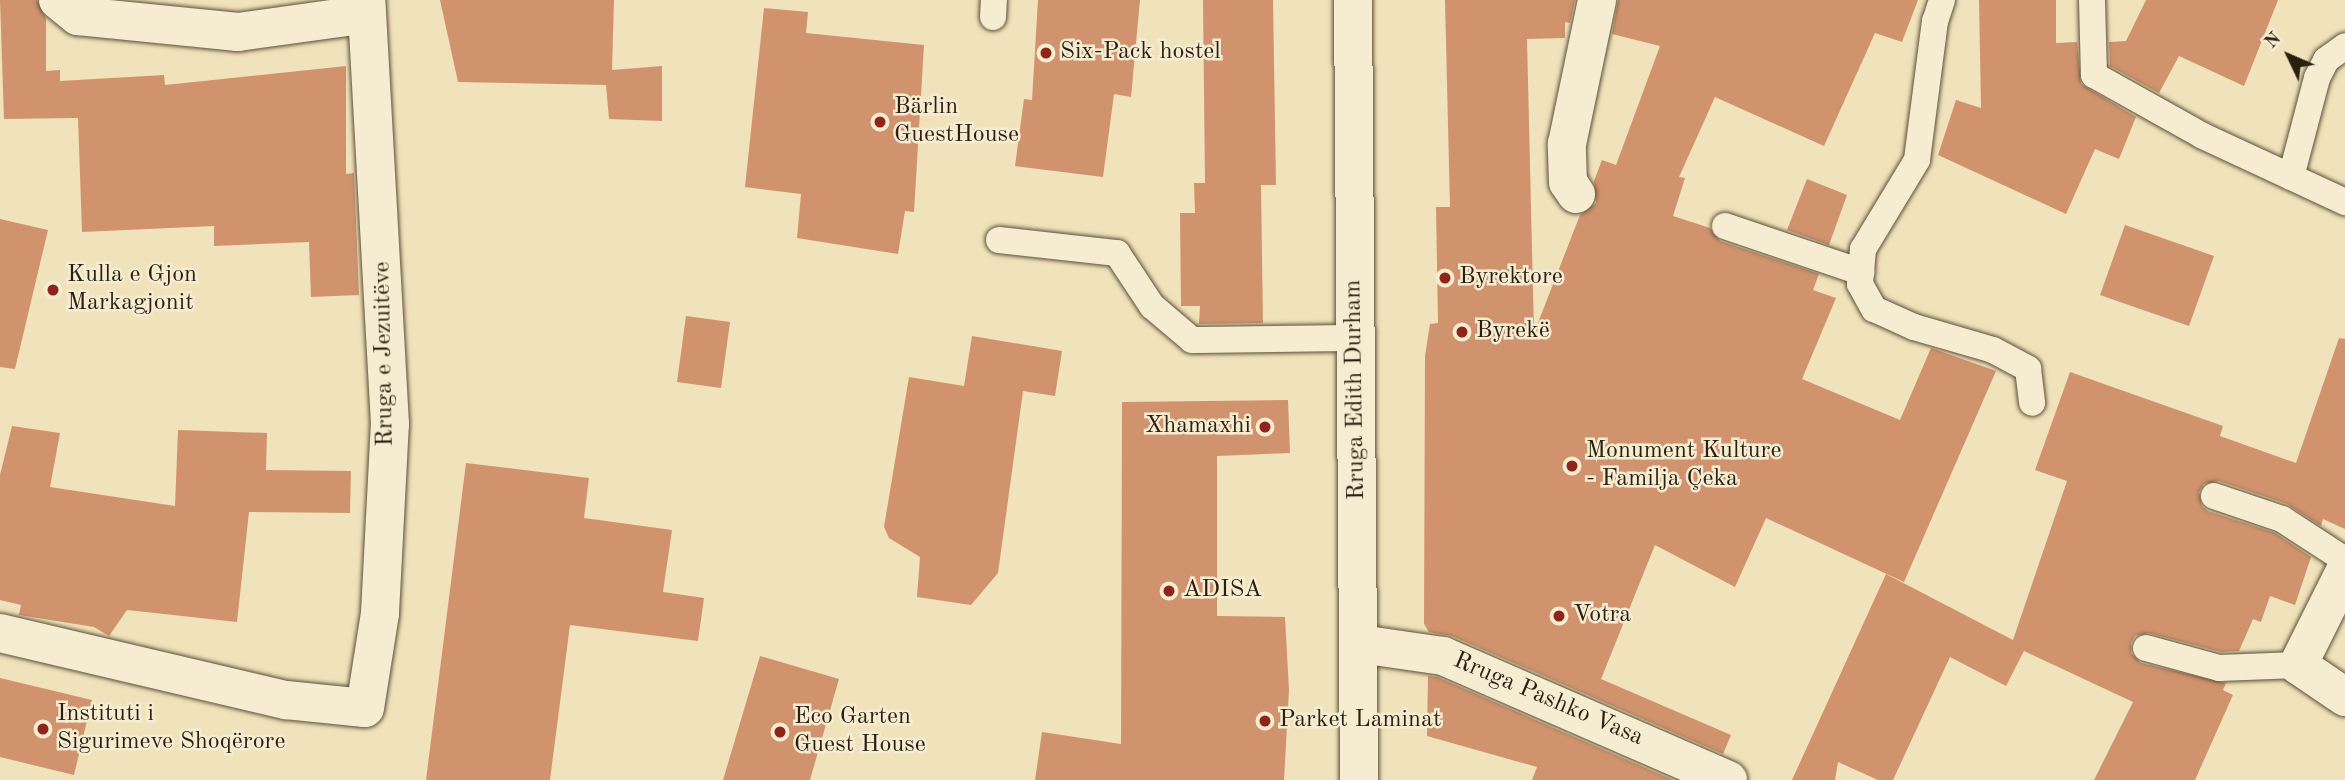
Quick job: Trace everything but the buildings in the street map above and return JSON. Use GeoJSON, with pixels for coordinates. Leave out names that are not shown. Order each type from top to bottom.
{"type":"FeatureCollection","features":[{"type":"Feature","properties":{"kind":"street"},"geometry":{"type":"LineString","coordinates":[[58,0],[78,16],[238,32],[366,7]]}},
{"type":"Feature","properties":{"kind":"street","name":"Rruga Edith Durham"},"geometry":{"type":"LineString","coordinates":[[1353,0],[1359,780]]}},
{"type":"Feature","properties":{"kind":"street"},"geometry":{"type":"LineString","coordinates":[[1576,194],[1568,182],[1567,144],[1597,0]]}},
{"type":"Feature","properties":{"kind":"street","name":"Rruga e Jezuitëve"},"geometry":{"type":"LineString","coordinates":[[0,633],[286,700],[365,708],[380,613],[390,424],[366,7]]}},
{"type":"Feature","properties":{"kind":"street"},"geometry":{"type":"LineString","coordinates":[[2345,571],[2298,665],[2345,697]]}},
{"type":"Feature","properties":{"kind":"street","name":"Rruga Pashko Vasa"},"geometry":{"type":"LineString","coordinates":[[1360,644],[1443,656],[1625,731],[1728,780]]}},
{"type":"Feature","properties":{"kind":"lane"},"geometry":{"type":"LineString","coordinates":[[2092,0],[2094,75],[2117,91],[2345,202]]}},
{"type":"Feature","properties":{"kind":"lane"},"geometry":{"type":"LineString","coordinates":[[1938,11],[1917,160],[1863,250],[1860,284],[1874,309],[1914,327],[1993,350],[2028,369],[2032,404]]}},
{"type":"Feature","properties":{"kind":"lane"},"geometry":{"type":"LineString","coordinates":[[2291,177],[2317,78],[2326,60],[2345,46]]}},
{"type":"Feature","properties":{"kind":"lane"},"geometry":{"type":"LineString","coordinates":[[1725,226],[1861,272]]}},
{"type":"Feature","properties":{"kind":"lane"},"geometry":{"type":"LineString","coordinates":[[999,240],[1117,253],[1152,306],[1192,340],[1355,338]]}},
{"type":"Feature","properties":{"kind":"lane"},"geometry":{"type":"LineString","coordinates":[[2214,496],[2282,519],[2345,560]]}},
{"type":"Feature","properties":{"kind":"lane"},"geometry":{"type":"LineString","coordinates":[[2146,648],[2219,668],[2298,665]]}},
{"type":"Feature","properties":{"kind":"place","name":"Six-Pack hostel"},"geometry":{"type":"Point","coordinates":[1046,53]}},
{"type":"Feature","properties":{"kind":"place","name":"Bärlin GuestHouse"},"geometry":{"type":"Point","coordinates":[880,122]}},
{"type":"Feature","properties":{"kind":"place","name":"Byrektore"},"geometry":{"type":"Point","coordinates":[1445,278]}},
{"type":"Feature","properties":{"kind":"place","name":"Kulla e Gjon Markagjonit"},"geometry":{"type":"Point","coordinates":[53,290]}},
{"type":"Feature","properties":{"kind":"place","name":"Byrekë"},"geometry":{"type":"Point","coordinates":[1462,332]}},
{"type":"Feature","properties":{"kind":"place","name":"Xhamaxhi"},"geometry":{"type":"Point","coordinates":[1265,427]}},
{"type":"Feature","properties":{"kind":"place","name":"Monument Kulture - Familja Çeka"},"geometry":{"type":"Point","coordinates":[1572,466]}},
{"type":"Feature","properties":{"kind":"place","name":"ADISA"},"geometry":{"type":"Point","coordinates":[1169,591]}},
{"type":"Feature","properties":{"kind":"place","name":"Votra"},"geometry":{"type":"Point","coordinates":[1559,616]}},
{"type":"Feature","properties":{"kind":"place","name":"Parket Laminat"},"geometry":{"type":"Point","coordinates":[1265,721]}},
{"type":"Feature","properties":{"kind":"place","name":"Instituti i Sigurimeve Shoqërore"},"geometry":{"type":"Point","coordinates":[43,729]}},
{"type":"Feature","properties":{"kind":"place","name":"Eco Garten Guest House"},"geometry":{"type":"Point","coordinates":[780,732]}}]}
